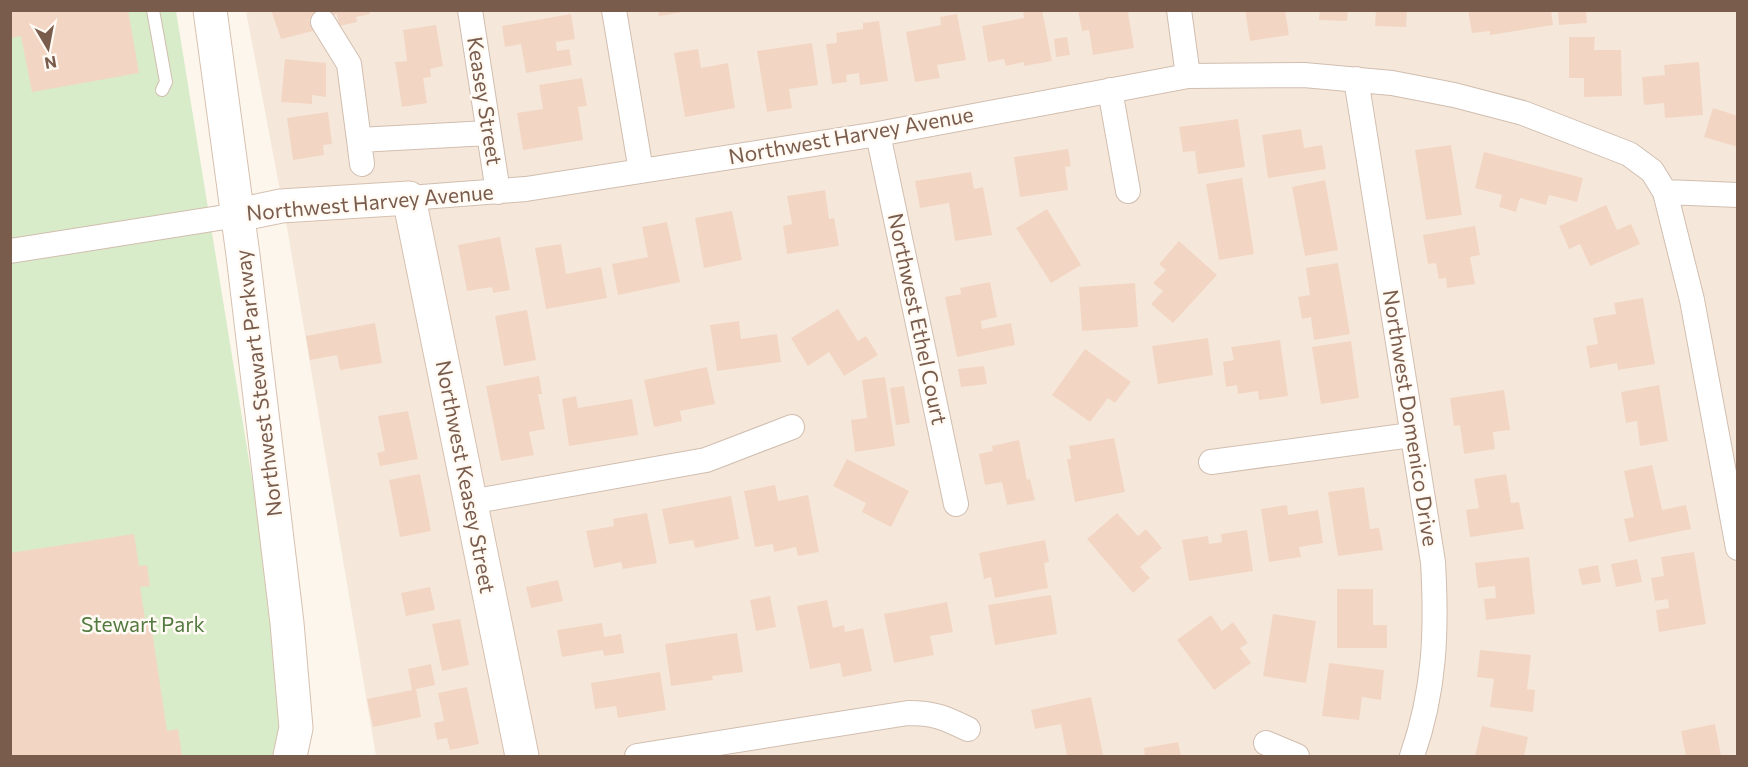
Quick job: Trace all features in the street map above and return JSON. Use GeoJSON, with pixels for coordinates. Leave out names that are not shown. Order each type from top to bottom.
{"type":"FeatureCollection","features":[{"type":"Feature","properties":{"kind":"main road","name":"Northwest Stewart Parkway"},"geometry":{"type":"LineString","coordinates":[[210,10],[238,214],[282,573],[296,728],[290,756]]}},
{"type":"Feature","properties":{"kind":"main road","name":"Northwest Harvey Avenue"},"geometry":{"type":"LineString","coordinates":[[238,214],[281,206],[410,198]]}},
{"type":"Feature","properties":{"kind":"main road","name":"Northwest Keasey Street"},"geometry":{"type":"LineString","coordinates":[[410,198],[522,756]]}},
{"type":"Feature","properties":{"kind":"street","name":"Keasey Street"},"geometry":{"type":"LineString","coordinates":[[470,10],[498,192]]}},
{"type":"Feature","properties":{"kind":"street"},"geometry":{"type":"LineString","coordinates":[[614,10],[641,171]]}},
{"type":"Feature","properties":{"kind":"street"},"geometry":{"type":"LineString","coordinates":[[1179,10],[1188,76]]}},
{"type":"Feature","properties":{"kind":"street"},"geometry":{"type":"LineString","coordinates":[[323,22],[350,64],[361,152],[488,133]]}},
{"type":"Feature","properties":{"kind":"street","name":"Northwest Harvey Avenue"},"geometry":{"type":"LineString","coordinates":[[410,198],[498,192],[878,134],[1188,76],[1305,75],[1392,83],[1454,95],[1540,119],[1629,154],[1652,171],[1665,192]]}},
{"type":"Feature","properties":{"kind":"street","name":"Northwest Domenico Drive"},"geometry":{"type":"LineString","coordinates":[[1356,79],[1433,562],[1436,616],[1434,656],[1426,711],[1412,756]]}},
{"type":"Feature","properties":{"kind":"street"},"geometry":{"type":"LineString","coordinates":[[1110,90],[1128,191]]}},
{"type":"Feature","properties":{"kind":"street","name":"Northwest Ethel Court"},"geometry":{"type":"LineString","coordinates":[[878,134],[956,504]]}},
{"type":"Feature","properties":{"kind":"street"},"geometry":{"type":"LineString","coordinates":[[1737,195],[1665,192],[1692,300],[1737,548]]}},
{"type":"Feature","properties":{"kind":"street","name":"Northwest Harvey Avenue"},"geometry":{"type":"LineString","coordinates":[[10,250],[238,214]]}},
{"type":"Feature","properties":{"kind":"street"},"geometry":{"type":"LineString","coordinates":[[470,502],[706,460],[792,427]]}},
{"type":"Feature","properties":{"kind":"street"},"geometry":{"type":"LineString","coordinates":[[1211,462],[1411,435]]}},
{"type":"Feature","properties":{"kind":"street"},"geometry":{"type":"LineString","coordinates":[[637,756],[908,713],[928,713],[968,729]]}},
{"type":"Feature","properties":{"kind":"street"},"geometry":{"type":"LineString","coordinates":[[1266,743],[1297,756]]}},
{"type":"Feature","properties":{"kind":"lane"},"geometry":{"type":"LineString","coordinates":[[153,10],[166,82],[162,90]]}},
{"type":"Feature","properties":{"kind":"shaded area"},"geometry":{"type":"Polygon","coordinates":[[[246,11],[1737,11],[1737,756],[376,756],[288,233],[246,11]]]}},
{"type":"Feature","properties":{"kind":"green space","name":"Stewart Park"},"geometry":{"type":"Polygon","coordinates":[[[11,11],[176,11],[297,756],[11,756],[11,11]]]}},
{"type":"Feature","properties":{"kind":"building"},"geometry":{"type":"Polygon","coordinates":[[[10,10],[128,10],[139,73],[32,92],[21,36],[10,38],[10,10]]]}},
{"type":"Feature","properties":{"kind":"building"},"geometry":{"type":"Polygon","coordinates":[[[271,10],[316,10],[318,16],[309,19],[313,31],[281,39],[271,10]]]}},
{"type":"Feature","properties":{"kind":"building"},"geometry":{"type":"Polygon","coordinates":[[[324,10],[369,10],[370,14],[356,17],[357,22],[339,26],[337,14],[325,16],[324,10]]]}},
{"type":"Feature","properties":{"kind":"building"},"geometry":{"type":"Polygon","coordinates":[[[658,10],[683,10],[683,12],[659,16],[658,10]]]}},
{"type":"Feature","properties":{"kind":"building"},"geometry":{"type":"Polygon","coordinates":[[[1042,10],[1052,61],[1024,66],[1024,62],[1006,66],[1004,59],[988,62],[982,26],[1024,18],[1023,11],[1042,10]]]}},
{"type":"Feature","properties":{"kind":"building"},"geometry":{"type":"Polygon","coordinates":[[[1078,10],[1133,10],[1128,13],[1134,48],[1093,55],[1089,30],[1082,31],[1078,10]]]}},
{"type":"Feature","properties":{"kind":"building"},"geometry":{"type":"Polygon","coordinates":[[[1245,10],[1285,10],[1289,35],[1250,41],[1245,10]]]}},
{"type":"Feature","properties":{"kind":"building"},"geometry":{"type":"Polygon","coordinates":[[[1320,10],[1348,10],[1347,21],[1319,20],[1320,10]]]}},
{"type":"Feature","properties":{"kind":"building"},"geometry":{"type":"Polygon","coordinates":[[[1376,10],[1407,10],[1406,27],[1375,26],[1376,10]]]}},
{"type":"Feature","properties":{"kind":"building"},"geometry":{"type":"Polygon","coordinates":[[[1468,10],[1551,10],[1553,25],[1490,35],[1490,31],[1472,33],[1468,10]]]}},
{"type":"Feature","properties":{"kind":"building"},"geometry":{"type":"Polygon","coordinates":[[[1558,10],[1586,10],[1587,23],[1559,25],[1558,10]]]}},
{"type":"Feature","properties":{"kind":"building"},"geometry":{"type":"Polygon","coordinates":[[[571,14],[575,39],[556,42],[557,51],[569,49],[572,65],[526,73],[521,44],[505,47],[502,26],[571,14]]]}},
{"type":"Feature","properties":{"kind":"building"},"geometry":{"type":"Polygon","coordinates":[[[957,14],[966,60],[937,65],[940,78],[915,82],[906,32],[941,25],[940,17],[957,14]]]}},
{"type":"Feature","properties":{"kind":"building"},"geometry":{"type":"Polygon","coordinates":[[[879,21],[888,81],[860,85],[859,73],[846,75],[847,82],[832,84],[826,44],[837,43],[836,33],[863,29],[863,23],[879,21]]]}},
{"type":"Feature","properties":{"kind":"building"},"geometry":{"type":"Polygon","coordinates":[[[436,25],[443,66],[430,69],[431,77],[423,78],[427,103],[402,107],[395,62],[407,61],[403,30],[436,25]]]}},
{"type":"Feature","properties":{"kind":"building"},"geometry":{"type":"Polygon","coordinates":[[[1067,37],[1070,55],[1056,57],[1054,39],[1067,37]]]}},
{"type":"Feature","properties":{"kind":"building"},"geometry":{"type":"Polygon","coordinates":[[[1569,37],[1595,37],[1594,50],[1621,50],[1622,96],[1584,97],[1584,78],[1569,78],[1569,37]]]}},
{"type":"Feature","properties":{"kind":"building"},"geometry":{"type":"Polygon","coordinates":[[[812,43],[818,85],[789,89],[792,108],[767,112],[757,51],[812,43]]]}},
{"type":"Feature","properties":{"kind":"building"},"geometry":{"type":"Polygon","coordinates":[[[698,49],[701,68],[728,63],[735,108],[685,117],[674,53],[698,49]]]}},
{"type":"Feature","properties":{"kind":"building"},"geometry":{"type":"Polygon","coordinates":[[[285,59],[326,63],[326,97],[312,95],[312,104],[281,102],[285,59]]]}},
{"type":"Feature","properties":{"kind":"building"},"geometry":{"type":"Polygon","coordinates":[[[1699,62],[1703,115],[1665,118],[1664,103],[1644,105],[1642,77],[1665,75],[1664,65],[1699,62]]]}},
{"type":"Feature","properties":{"kind":"building"},"geometry":{"type":"Polygon","coordinates":[[[582,78],[587,106],[578,107],[583,140],[523,150],[517,113],[543,109],[539,85],[582,78]]]}},
{"type":"Feature","properties":{"kind":"building"},"geometry":{"type":"Polygon","coordinates":[[[1713,108],[1738,116],[1738,147],[1704,137],[1713,108]]]}},
{"type":"Feature","properties":{"kind":"building"},"geometry":{"type":"Polygon","coordinates":[[[328,112],[332,144],[323,145],[324,155],[293,160],[287,118],[328,112]]]}},
{"type":"Feature","properties":{"kind":"building"},"geometry":{"type":"Polygon","coordinates":[[[1238,119],[1245,167],[1198,174],[1195,151],[1183,152],[1179,127],[1238,119]]]}},
{"type":"Feature","properties":{"kind":"building"},"geometry":{"type":"Polygon","coordinates":[[[1301,129],[1304,148],[1322,145],[1326,169],[1268,178],[1262,135],[1301,129]]]}},
{"type":"Feature","properties":{"kind":"building"},"geometry":{"type":"Polygon","coordinates":[[[1451,145],[1462,215],[1426,220],[1415,150],[1451,145]]]}},
{"type":"Feature","properties":{"kind":"building"},"geometry":{"type":"Polygon","coordinates":[[[1068,149],[1071,166],[1065,167],[1068,190],[1020,197],[1014,157],[1068,149]]]}},
{"type":"Feature","properties":{"kind":"building"},"geometry":{"type":"Polygon","coordinates":[[[1484,152],[1583,178],[1577,202],[1549,195],[1546,205],[1520,198],[1516,212],[1499,207],[1502,195],[1475,188],[1484,152]]]}},
{"type":"Feature","properties":{"kind":"building"},"geometry":{"type":"Polygon","coordinates":[[[971,172],[974,189],[983,187],[992,235],[955,241],[949,203],[920,208],[915,181],[971,172]]]}},
{"type":"Feature","properties":{"kind":"building"},"geometry":{"type":"Polygon","coordinates":[[[1242,178],[1254,254],[1219,260],[1206,184],[1242,178]]]}},
{"type":"Feature","properties":{"kind":"building"},"geometry":{"type":"Polygon","coordinates":[[[1325,180],[1338,250],[1305,256],[1292,187],[1325,180]]]}},
{"type":"Feature","properties":{"kind":"building"},"geometry":{"type":"Polygon","coordinates":[[[825,190],[829,219],[834,218],[839,246],[787,254],[783,226],[792,224],[787,196],[825,190]]]}},
{"type":"Feature","properties":{"kind":"building"},"geometry":{"type":"Polygon","coordinates":[[[1606,205],[1617,230],[1631,224],[1640,244],[1590,266],[1580,244],[1569,249],[1559,226],[1606,205]]]}},
{"type":"Feature","properties":{"kind":"building"},"geometry":{"type":"Polygon","coordinates":[[[1047,209],[1081,265],[1051,283],[1016,228],[1047,209]]]}},
{"type":"Feature","properties":{"kind":"building"},"geometry":{"type":"Polygon","coordinates":[[[732,211],[742,260],[704,268],[695,218],[732,211]]]}},
{"type":"Feature","properties":{"kind":"building"},"geometry":{"type":"Polygon","coordinates":[[[667,222],[680,282],[618,295],[612,264],[648,257],[642,227],[667,222]]]}},
{"type":"Feature","properties":{"kind":"building"},"geometry":{"type":"Polygon","coordinates":[[[1475,226],[1480,255],[1470,257],[1475,284],[1447,288],[1446,278],[1439,279],[1436,263],[1428,264],[1423,235],[1475,226]]]}},
{"type":"Feature","properties":{"kind":"building"},"geometry":{"type":"Polygon","coordinates":[[[500,237],[510,290],[493,293],[492,287],[467,291],[458,245],[500,237]]]}},
{"type":"Feature","properties":{"kind":"building"},"geometry":{"type":"Polygon","coordinates":[[[1179,241],[1217,275],[1173,323],[1151,304],[1163,291],[1153,283],[1166,270],[1159,264],[1179,241]]]}},
{"type":"Feature","properties":{"kind":"building"},"geometry":{"type":"Polygon","coordinates":[[[561,244],[566,274],[601,267],[607,298],[546,309],[535,248],[561,244]]]}},
{"type":"Feature","properties":{"kind":"building"},"geometry":{"type":"Polygon","coordinates":[[[1338,263],[1350,334],[1314,340],[1311,317],[1302,319],[1298,297],[1310,295],[1306,268],[1338,263]]]}},
{"type":"Feature","properties":{"kind":"building"},"geometry":{"type":"Polygon","coordinates":[[[990,282],[997,317],[981,321],[982,329],[1011,323],[1015,345],[957,357],[945,297],[961,294],[960,288],[990,282]]]}},
{"type":"Feature","properties":{"kind":"building"},"geometry":{"type":"Polygon","coordinates":[[[1135,283],[1138,327],[1082,331],[1079,287],[1135,283]]]}},
{"type":"Feature","properties":{"kind":"building"},"geometry":{"type":"Polygon","coordinates":[[[1643,298],[1655,364],[1618,370],[1617,363],[1590,368],[1586,346],[1598,344],[1593,318],[1616,314],[1614,303],[1643,298]]]}},
{"type":"Feature","properties":{"kind":"building"},"geometry":{"type":"Polygon","coordinates":[[[838,309],[858,341],[866,336],[878,355],[844,376],[829,352],[808,366],[791,338],[838,309]]]}},
{"type":"Feature","properties":{"kind":"building"},"geometry":{"type":"Polygon","coordinates":[[[527,310],[536,360],[504,366],[495,316],[527,310]]]}},
{"type":"Feature","properties":{"kind":"building"},"geometry":{"type":"Polygon","coordinates":[[[739,321],[741,339],[777,334],[781,362],[717,371],[710,325],[739,321]]]}},
{"type":"Feature","properties":{"kind":"building"},"geometry":{"type":"Polygon","coordinates":[[[375,323],[382,363],[340,370],[337,355],[310,360],[306,336],[375,323]]]}},
{"type":"Feature","properties":{"kind":"building"},"geometry":{"type":"Polygon","coordinates":[[[1208,338],[1213,375],[1158,384],[1152,346],[1208,338]]]}},
{"type":"Feature","properties":{"kind":"building"},"geometry":{"type":"Polygon","coordinates":[[[1280,340],[1288,396],[1259,400],[1258,391],[1238,394],[1237,385],[1226,387],[1223,362],[1234,360],[1231,347],[1280,340]]]}},
{"type":"Feature","properties":{"kind":"building"},"geometry":{"type":"Polygon","coordinates":[[[1351,341],[1359,398],[1321,404],[1312,347],[1351,341]]]}},
{"type":"Feature","properties":{"kind":"building"},"geometry":{"type":"Polygon","coordinates":[[[1085,349],[1131,382],[1115,403],[1108,398],[1090,422],[1052,395],[1085,349]]]}},
{"type":"Feature","properties":{"kind":"building"},"geometry":{"type":"Polygon","coordinates":[[[984,366],[987,384],[961,387],[958,369],[984,366]]]}},
{"type":"Feature","properties":{"kind":"building"},"geometry":{"type":"Polygon","coordinates":[[[707,367],[715,404],[680,411],[682,421],[654,427],[644,380],[707,367]]]}},
{"type":"Feature","properties":{"kind":"building"},"geometry":{"type":"Polygon","coordinates":[[[539,376],[542,394],[538,394],[545,429],[529,432],[534,455],[501,461],[486,386],[539,376]]]}},
{"type":"Feature","properties":{"kind":"building"},"geometry":{"type":"Polygon","coordinates":[[[885,377],[895,446],[855,452],[851,420],[867,418],[862,380],[885,377]]]}},
{"type":"Feature","properties":{"kind":"building"},"geometry":{"type":"Polygon","coordinates":[[[1659,385],[1668,441],[1640,446],[1637,421],[1626,423],[1621,392],[1659,385]]]}},
{"type":"Feature","properties":{"kind":"building"},"geometry":{"type":"Polygon","coordinates":[[[904,386],[910,423],[896,425],[890,388],[904,386]]]}},
{"type":"Feature","properties":{"kind":"building"},"geometry":{"type":"Polygon","coordinates":[[[1504,390],[1510,430],[1493,432],[1495,449],[1464,454],[1460,425],[1454,426],[1450,398],[1504,390]]]}},
{"type":"Feature","properties":{"kind":"building"},"geometry":{"type":"Polygon","coordinates":[[[576,396],[578,408],[632,399],[638,435],[569,446],[562,399],[576,396]]]}},
{"type":"Feature","properties":{"kind":"building"},"geometry":{"type":"Polygon","coordinates":[[[408,411],[418,459],[380,466],[377,453],[385,451],[378,416],[408,411]]]}},
{"type":"Feature","properties":{"kind":"building"},"geometry":{"type":"Polygon","coordinates":[[[1114,438],[1125,492],[1075,502],[1067,459],[1071,459],[1069,446],[1114,438]]]}},
{"type":"Feature","properties":{"kind":"building"},"geometry":{"type":"Polygon","coordinates":[[[1019,440],[1027,480],[1030,479],[1035,500],[1007,505],[1002,482],[985,485],[979,454],[993,451],[992,446],[1019,440]]]}},
{"type":"Feature","properties":{"kind":"building"},"geometry":{"type":"Polygon","coordinates":[[[847,459],[909,491],[891,527],[862,512],[866,503],[833,486],[847,459]]]}},
{"type":"Feature","properties":{"kind":"building"},"geometry":{"type":"Polygon","coordinates":[[[1652,465],[1662,510],[1686,505],[1691,529],[1629,542],[1624,519],[1634,517],[1624,471],[1652,465]]]}},
{"type":"Feature","properties":{"kind":"building"},"geometry":{"type":"Polygon","coordinates":[[[420,474],[431,531],[400,537],[389,480],[420,474]]]}},
{"type":"Feature","properties":{"kind":"building"},"geometry":{"type":"Polygon","coordinates":[[[1506,474],[1511,503],[1519,502],[1524,529],[1470,537],[1466,510],[1479,508],[1474,479],[1506,474]]]}},
{"type":"Feature","properties":{"kind":"building"},"geometry":{"type":"Polygon","coordinates":[[[775,485],[778,501],[808,495],[819,552],[798,556],[796,547],[774,552],[773,544],[755,547],[744,491],[775,485]]]}},
{"type":"Feature","properties":{"kind":"building"},"geometry":{"type":"Polygon","coordinates":[[[1364,487],[1370,529],[1379,528],[1383,550],[1338,556],[1328,492],[1364,487]]]}},
{"type":"Feature","properties":{"kind":"building"},"geometry":{"type":"Polygon","coordinates":[[[731,496],[739,539],[695,548],[693,540],[669,544],[662,509],[731,496]]]}},
{"type":"Feature","properties":{"kind":"building"},"geometry":{"type":"Polygon","coordinates":[[[1287,505],[1288,515],[1318,510],[1323,543],[1299,547],[1301,557],[1269,562],[1261,509],[1287,505]]]}},
{"type":"Feature","properties":{"kind":"building"},"geometry":{"type":"Polygon","coordinates":[[[647,513],[657,563],[623,569],[621,562],[594,568],[586,531],[614,526],[613,519],[647,513]]]}},
{"type":"Feature","properties":{"kind":"building"},"geometry":{"type":"Polygon","coordinates":[[[1117,513],[1138,536],[1146,529],[1162,548],[1140,567],[1150,578],[1133,593],[1087,539],[1117,513]]]}},
{"type":"Feature","properties":{"kind":"building"},"geometry":{"type":"Polygon","coordinates":[[[1247,530],[1253,571],[1189,581],[1182,540],[1208,536],[1209,544],[1222,542],[1221,534],[1247,530]]]}},
{"type":"Feature","properties":{"kind":"building"},"geometry":{"type":"Polygon","coordinates":[[[134,534],[139,566],[147,565],[150,586],[140,587],[146,625],[151,624],[167,731],[178,729],[182,756],[10,756],[10,553],[134,534]]]}},
{"type":"Feature","properties":{"kind":"building"},"geometry":{"type":"Polygon","coordinates":[[[1045,540],[1049,562],[1044,563],[1048,588],[995,598],[991,577],[984,579],[979,553],[1045,540]]]}},
{"type":"Feature","properties":{"kind":"building"},"geometry":{"type":"Polygon","coordinates":[[[1694,552],[1706,624],[1659,632],[1656,610],[1669,608],[1668,599],[1655,601],[1651,578],[1664,576],[1661,557],[1694,552]]]}},
{"type":"Feature","properties":{"kind":"building"},"geometry":{"type":"Polygon","coordinates":[[[1529,557],[1535,614],[1486,620],[1484,599],[1496,598],[1495,586],[1478,588],[1475,563],[1529,557]]]}},
{"type":"Feature","properties":{"kind":"building"},"geometry":{"type":"Polygon","coordinates":[[[1637,559],[1642,582],[1616,587],[1611,564],[1637,559]]]}},
{"type":"Feature","properties":{"kind":"building"},"geometry":{"type":"Polygon","coordinates":[[[1598,565],[1601,582],[1582,585],[1578,569],[1598,565]]]}},
{"type":"Feature","properties":{"kind":"building"},"geometry":{"type":"Polygon","coordinates":[[[558,580],[563,601],[531,608],[526,587],[558,580]]]}},
{"type":"Feature","properties":{"kind":"building"},"geometry":{"type":"Polygon","coordinates":[[[430,587],[435,610],[406,616],[401,593],[430,587]]]}},
{"type":"Feature","properties":{"kind":"building"},"geometry":{"type":"Polygon","coordinates":[[[1337,589],[1373,589],[1373,625],[1387,625],[1387,648],[1337,648],[1337,589]]]}},
{"type":"Feature","properties":{"kind":"building"},"geometry":{"type":"Polygon","coordinates":[[[1051,595],[1057,634],[995,645],[988,605],[1051,595]]]}},
{"type":"Feature","properties":{"kind":"building"},"geometry":{"type":"Polygon","coordinates":[[[770,596],[776,627],[756,631],[750,600],[770,596]]]}},
{"type":"Feature","properties":{"kind":"building"},"geometry":{"type":"Polygon","coordinates":[[[827,600],[833,628],[844,625],[845,632],[863,628],[872,671],[843,677],[840,663],[810,669],[797,606],[827,600]]]}},
{"type":"Feature","properties":{"kind":"building"},"geometry":{"type":"Polygon","coordinates":[[[947,602],[953,632],[930,636],[934,655],[894,663],[884,614],[947,602]]]}},
{"type":"Feature","properties":{"kind":"building"},"geometry":{"type":"Polygon","coordinates":[[[1273,614],[1316,621],[1306,683],[1263,676],[1273,614]]]}},
{"type":"Feature","properties":{"kind":"building"},"geometry":{"type":"Polygon","coordinates":[[[1211,615],[1222,631],[1233,622],[1248,643],[1240,648],[1251,663],[1214,690],[1177,640],[1211,615]]]}},
{"type":"Feature","properties":{"kind":"building"},"geometry":{"type":"Polygon","coordinates":[[[460,619],[469,665],[442,671],[432,624],[460,619]]]}},
{"type":"Feature","properties":{"kind":"building"},"geometry":{"type":"Polygon","coordinates":[[[602,623],[604,637],[621,634],[624,653],[604,656],[603,650],[562,657],[557,630],[602,623]]]}},
{"type":"Feature","properties":{"kind":"building"},"geometry":{"type":"Polygon","coordinates":[[[737,633],[743,672],[712,676],[713,680],[671,686],[665,644],[737,633]]]}},
{"type":"Feature","properties":{"kind":"building"},"geometry":{"type":"Polygon","coordinates":[[[1480,650],[1531,655],[1527,689],[1535,690],[1533,712],[1490,707],[1494,679],[1477,677],[1480,650]]]}},
{"type":"Feature","properties":{"kind":"building"},"geometry":{"type":"Polygon","coordinates":[[[1329,663],[1384,670],[1381,700],[1362,697],[1359,720],[1322,716],[1329,663]]]}},
{"type":"Feature","properties":{"kind":"building"},"geometry":{"type":"Polygon","coordinates":[[[431,664],[435,685],[416,689],[421,717],[373,727],[367,699],[412,690],[408,669],[431,664]]]}},
{"type":"Feature","properties":{"kind":"building"},"geometry":{"type":"Polygon","coordinates":[[[660,672],[666,710],[618,718],[616,706],[595,709],[591,683],[660,672]]]}},
{"type":"Feature","properties":{"kind":"building"},"geometry":{"type":"Polygon","coordinates":[[[467,687],[479,744],[450,750],[447,738],[437,740],[434,723],[444,721],[438,693],[467,687]]]}},
{"type":"Feature","properties":{"kind":"building"},"geometry":{"type":"Polygon","coordinates":[[[1091,697],[1103,755],[1067,756],[1061,724],[1035,729],[1031,710],[1091,697]]]}},
{"type":"Feature","properties":{"kind":"building"},"geometry":{"type":"Polygon","coordinates":[[[1715,724],[1721,756],[1686,756],[1681,731],[1715,724]]]}},
{"type":"Feature","properties":{"kind":"building"},"geometry":{"type":"Polygon","coordinates":[[[1482,726],[1528,737],[1524,756],[1475,756],[1482,726]]]}},
{"type":"Feature","properties":{"kind":"building"},"geometry":{"type":"Polygon","coordinates":[[[1178,742],[1181,756],[1145,756],[1144,748],[1178,742]]]}}]}
